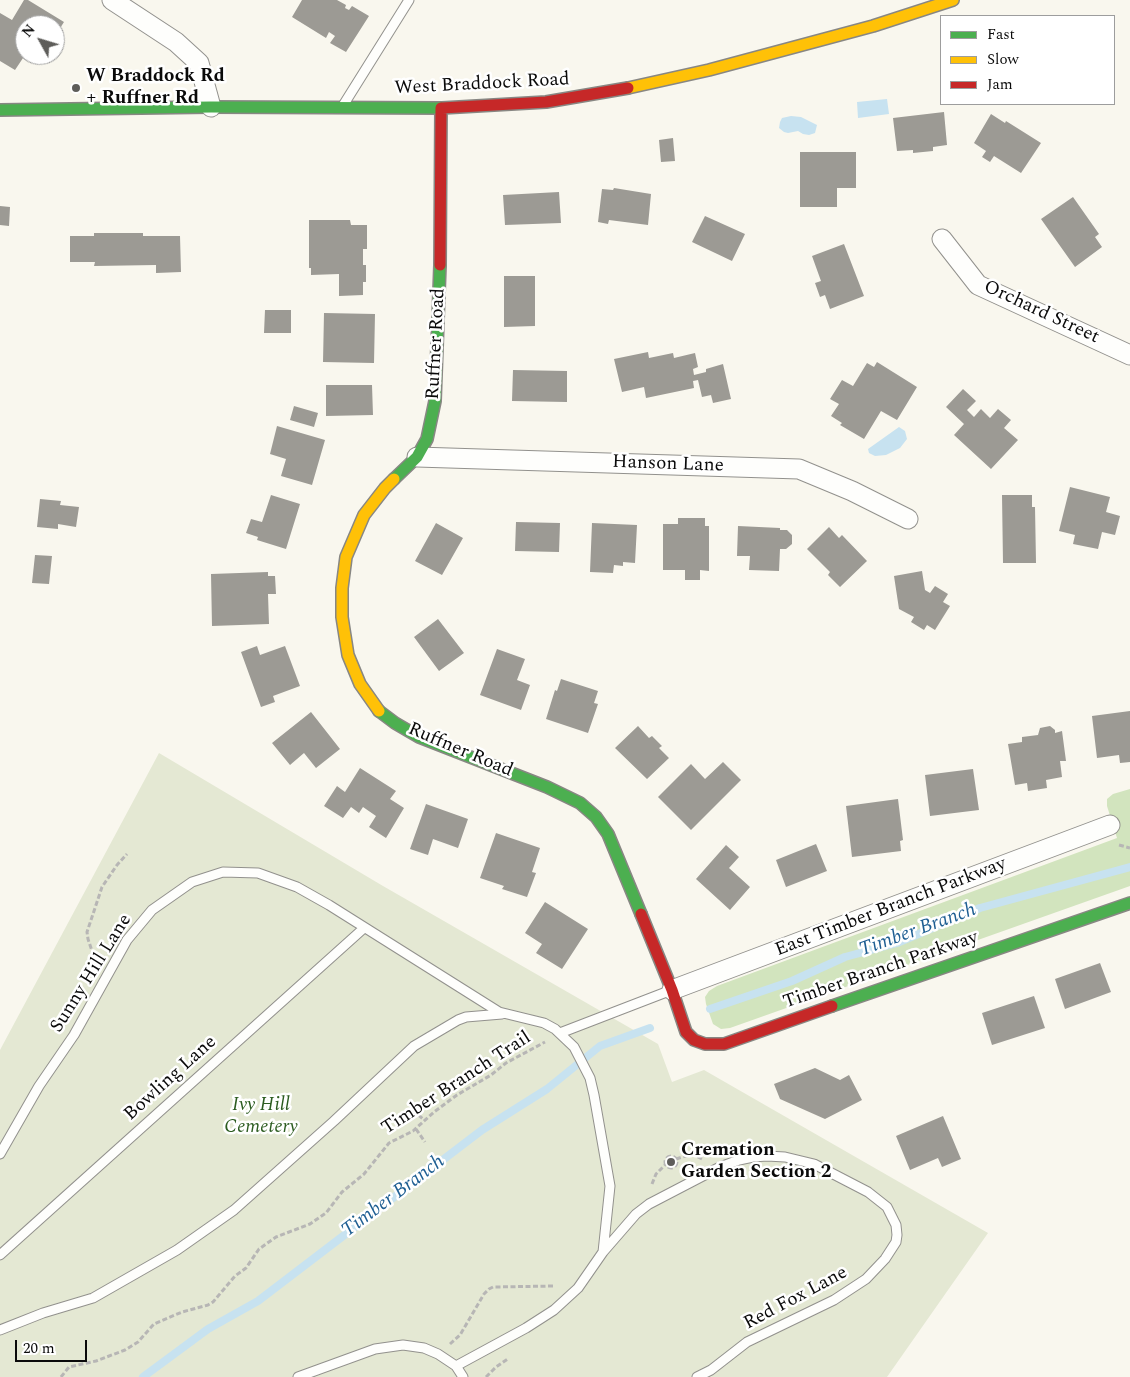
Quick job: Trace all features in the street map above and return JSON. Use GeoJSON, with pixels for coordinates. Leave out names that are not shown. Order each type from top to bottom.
{"type":"FeatureCollection","features":[{"type":"Feature","properties":{"kind":"street"},"geometry":{"type":"LineString","coordinates":[[112,0],[176,42],[199,63],[211,107]]}},
{"type":"Feature","properties":{"kind":"street","name":"West Braddock Road"},"geometry":{"type":"LineString","coordinates":[[0,110],[211,107],[441,108],[546,102],[608,93],[794,48],[873,26],[953,0]]}},
{"type":"Feature","properties":{"kind":"street","name":"Ruffner Road"},"geometry":{"type":"LineString","coordinates":[[441,108],[441,250],[436,401],[427,439],[418,458],[385,488],[364,515],[346,557],[342,588],[342,617],[348,655],[360,684],[377,710],[395,723],[419,737],[547,787],[580,803],[596,817],[608,834],[672,990]]}},
{"type":"Feature","properties":{"kind":"street","name":"Orchard Street"},"geometry":{"type":"LineString","coordinates":[[942,239],[978,285],[1130,355]]}},
{"type":"Feature","properties":{"kind":"street","name":"Hanson Lane"},"geometry":{"type":"LineString","coordinates":[[418,458],[799,469],[852,491],[908,519]]}},
{"type":"Feature","properties":{"kind":"street","name":"East Timber Branch Parkway"},"geometry":{"type":"LineString","coordinates":[[672,990],[1110,825]]}},
{"type":"Feature","properties":{"kind":"street","name":"Timber Branch Parkway"},"geometry":{"type":"LineString","coordinates":[[672,990],[689,1036],[705,1044],[724,1044],[1130,903]]}},
{"type":"Feature","properties":{"kind":"lane"},"geometry":{"type":"LineString","coordinates":[[342,108],[409,0]]}},
{"type":"Feature","properties":{"kind":"lane","name":"Sunny Hill Lane"},"geometry":{"type":"LineString","coordinates":[[0,1154],[39,1086],[74,1035],[127,940],[152,910],[192,882],[224,872],[258,873],[295,886],[329,905],[502,1014]]}},
{"type":"Feature","properties":{"kind":"lane","name":"Bowling Lane"},"geometry":{"type":"LineString","coordinates":[[0,1255],[364,928]]}},
{"type":"Feature","properties":{"kind":"lane"},"geometry":{"type":"LineString","coordinates":[[560,1033],[672,990]]}},
{"type":"Feature","properties":{"kind":"lane"},"geometry":{"type":"LineString","coordinates":[[0,1330],[43,1313],[93,1298],[177,1250],[234,1210],[334,1121],[414,1046],[466,1017],[502,1014],[544,1023],[560,1033],[578,1054],[586,1069],[594,1095],[609,1180],[610,1195],[603,1252]]}},
{"type":"Feature","properties":{"kind":"lane","name":"Red Fox Lane"},"geometry":{"type":"LineString","coordinates":[[456,1366],[540,1320],[560,1305],[578,1288],[603,1252],[636,1214],[648,1204],[720,1167],[739,1160],[767,1156],[814,1164],[868,1192],[881,1202],[890,1212],[896,1228],[896,1242],[885,1259],[866,1280],[834,1300],[748,1342],[711,1370],[697,1377]]}},
{"type":"Feature","properties":{"kind":"lane"},"geometry":{"type":"LineString","coordinates":[[298,1377],[380,1348],[411,1346],[424,1348],[438,1354],[456,1366],[463,1377]]}},
{"type":"Feature","properties":{"kind":"path"},"geometry":{"type":"LineString","coordinates":[[103,982],[87,932],[102,887],[127,854]]}},
{"type":"Feature","properties":{"kind":"path","name":"Timber Branch Trail"},"geometry":{"type":"LineString","coordinates":[[61,1377],[69,1367],[96,1361],[124,1350],[138,1342],[154,1324],[213,1302],[236,1276],[246,1268],[259,1249],[276,1237],[310,1224],[326,1213],[342,1192],[364,1174],[389,1143],[416,1129],[424,1120],[454,1097],[491,1075],[506,1063],[529,1052],[560,1033]]}},
{"type":"Feature","properties":{"kind":"path"},"geometry":{"type":"LineString","coordinates":[[413,1110],[424,1120]]}},
{"type":"Feature","properties":{"kind":"path"},"geometry":{"type":"LineString","coordinates":[[416,1129],[425,1142]]}},
{"type":"Feature","properties":{"kind":"path"},"geometry":{"type":"LineString","coordinates":[[438,1354],[460,1335],[489,1288],[547,1286],[578,1288]]}},
{"type":"Feature","properties":{"kind":"green space","name":"Ivy Hill Cemetery"},"geometry":{"type":"Polygon","coordinates":[[[159,753],[383,886],[658,1044],[672,1082],[704,1070],[988,1233],[887,1377],[0,1377],[0,1050],[159,753]]]}},
{"type":"Feature","properties":{"kind":"green space"},"geometry":{"type":"Polygon","coordinates":[[[1130,789],[1130,886],[730,1028],[721,1029],[713,1024],[705,997],[709,991],[717,986],[1117,838],[1107,806],[1107,799],[1113,794],[1130,789]]]}},
{"type":"Feature","properties":{"kind":"water"},"geometry":{"type":"Polygon","coordinates":[[[887,99],[889,114],[858,118],[857,102],[887,99]]]}},
{"type":"Feature","properties":{"kind":"water"},"geometry":{"type":"Polygon","coordinates":[[[791,116],[801,117],[817,125],[815,133],[809,135],[798,131],[784,132],[779,128],[780,122],[782,118],[791,116]]]}},
{"type":"Feature","properties":{"kind":"water"},"geometry":{"type":"Polygon","coordinates":[[[899,427],[905,431],[907,439],[900,448],[886,455],[875,456],[869,453],[868,449],[899,427]]]}},
{"type":"Feature","properties":{"kind":"building"},"geometry":{"type":"Polygon","coordinates":[[[24,0],[28,0],[53,15],[15,15],[24,0]]]}},
{"type":"Feature","properties":{"kind":"building"},"geometry":{"type":"Polygon","coordinates":[[[302,0],[337,0],[346,5],[345,8],[349,10],[352,6],[369,16],[346,52],[330,43],[335,36],[329,32],[326,38],[292,17],[302,0]]]}},
{"type":"Feature","properties":{"kind":"building"},"geometry":{"type":"Polygon","coordinates":[[[0,13],[12,20],[15,15],[15,65],[18,65],[15,70],[0,61],[0,13]]]}},
{"type":"Feature","properties":{"kind":"building"},"geometry":{"type":"Polygon","coordinates":[[[944,112],[947,145],[933,147],[933,151],[913,153],[913,150],[897,151],[893,118],[944,112]]]}},
{"type":"Feature","properties":{"kind":"building"},"geometry":{"type":"Polygon","coordinates":[[[991,114],[1041,143],[1021,173],[994,156],[990,162],[982,157],[986,151],[974,143],[991,114]]]}},
{"type":"Feature","properties":{"kind":"building"},"geometry":{"type":"Polygon","coordinates":[[[673,138],[675,161],[661,162],[659,140],[673,138]]]}},
{"type":"Feature","properties":{"kind":"building"},"geometry":{"type":"Polygon","coordinates":[[[800,152],[856,152],[856,188],[837,188],[837,207],[800,207],[800,152]]]}},
{"type":"Feature","properties":{"kind":"building"},"geometry":{"type":"Polygon","coordinates":[[[614,188],[651,194],[648,225],[609,220],[608,224],[598,222],[602,189],[613,190],[614,188]]]}},
{"type":"Feature","properties":{"kind":"building"},"geometry":{"type":"Polygon","coordinates":[[[559,192],[561,223],[505,225],[503,195],[559,192]]]}},
{"type":"Feature","properties":{"kind":"building"},"geometry":{"type":"Polygon","coordinates":[[[1073,197],[1099,234],[1095,237],[1102,247],[1075,267],[1041,219],[1073,197]]]}},
{"type":"Feature","properties":{"kind":"building"},"geometry":{"type":"Polygon","coordinates":[[[0,206],[10,207],[9,226],[0,225],[0,206]]]}},
{"type":"Feature","properties":{"kind":"building"},"geometry":{"type":"Polygon","coordinates":[[[705,216],[745,234],[732,261],[692,242],[705,216]]]}},
{"type":"Feature","properties":{"kind":"building"},"geometry":{"type":"Polygon","coordinates":[[[309,220],[350,220],[351,225],[367,225],[367,249],[363,249],[363,265],[366,265],[366,282],[363,282],[363,295],[339,296],[339,274],[311,275],[311,268],[309,268],[309,220]]]}},
{"type":"Feature","properties":{"kind":"building"},"geometry":{"type":"Polygon","coordinates":[[[94,233],[143,233],[143,236],[180,236],[181,272],[156,273],[156,265],[94,266],[95,262],[70,262],[70,236],[94,236],[94,233]]]}},
{"type":"Feature","properties":{"kind":"building"},"geometry":{"type":"Polygon","coordinates":[[[844,244],[864,296],[830,309],[825,295],[820,297],[815,283],[821,281],[812,256],[844,244]]]}},
{"type":"Feature","properties":{"kind":"building"},"geometry":{"type":"Polygon","coordinates":[[[504,276],[535,276],[535,326],[504,327],[504,276]]]}},
{"type":"Feature","properties":{"kind":"building"},"geometry":{"type":"Polygon","coordinates":[[[265,310],[291,310],[291,333],[264,333],[265,310]]]}},
{"type":"Feature","properties":{"kind":"building"},"geometry":{"type":"Polygon","coordinates":[[[324,313],[375,314],[374,363],[323,362],[324,313]]]}},
{"type":"Feature","properties":{"kind":"building"},"geometry":{"type":"Polygon","coordinates":[[[648,352],[649,358],[673,353],[674,358],[695,353],[698,367],[693,369],[694,375],[723,364],[731,399],[713,403],[711,395],[702,397],[698,380],[693,381],[694,388],[646,398],[644,387],[622,392],[614,359],[648,352]]]}},
{"type":"Feature","properties":{"kind":"building"},"geometry":{"type":"Polygon","coordinates":[[[877,362],[917,387],[897,420],[881,411],[864,439],[840,425],[842,423],[831,416],[839,404],[830,399],[842,380],[853,386],[867,363],[874,367],[877,362]]]}},
{"type":"Feature","properties":{"kind":"building"},"geometry":{"type":"Polygon","coordinates":[[[513,370],[567,371],[567,402],[512,401],[513,370]]]}},
{"type":"Feature","properties":{"kind":"building"},"geometry":{"type":"Polygon","coordinates":[[[326,385],[372,385],[373,415],[326,416],[326,385]]]}},
{"type":"Feature","properties":{"kind":"building"},"geometry":{"type":"Polygon","coordinates":[[[963,389],[976,401],[967,410],[974,417],[981,409],[990,418],[998,409],[1011,420],[1004,428],[1018,440],[991,469],[954,435],[964,424],[946,407],[963,389]]]}},
{"type":"Feature","properties":{"kind":"building"},"geometry":{"type":"Polygon","coordinates":[[[294,406],[318,413],[314,427],[290,420],[294,406]]]}},
{"type":"Feature","properties":{"kind":"building"},"geometry":{"type":"Polygon","coordinates":[[[277,426],[325,440],[312,485],[281,476],[286,459],[270,454],[277,426]]]}},
{"type":"Feature","properties":{"kind":"building"},"geometry":{"type":"Polygon","coordinates":[[[1070,487],[1110,497],[1106,512],[1120,516],[1115,535],[1102,532],[1098,549],[1073,544],[1075,535],[1059,531],[1070,487]]]}},
{"type":"Feature","properties":{"kind":"building"},"geometry":{"type":"Polygon","coordinates":[[[271,495],[300,504],[286,549],[257,540],[258,537],[246,533],[251,519],[262,522],[271,495]]]}},
{"type":"Feature","properties":{"kind":"building"},"geometry":{"type":"Polygon","coordinates":[[[1002,495],[1032,495],[1032,507],[1035,507],[1036,563],[1003,563],[1002,495]]]}},
{"type":"Feature","properties":{"kind":"building"},"geometry":{"type":"Polygon","coordinates":[[[40,499],[61,501],[60,505],[79,507],[76,527],[58,524],[58,529],[37,527],[40,499]]]}},
{"type":"Feature","properties":{"kind":"building"},"geometry":{"type":"Polygon","coordinates":[[[678,518],[705,518],[705,526],[709,526],[709,571],[700,570],[700,580],[685,580],[685,570],[663,570],[663,524],[678,524],[678,518]]]}},
{"type":"Feature","properties":{"kind":"building"},"geometry":{"type":"Polygon","coordinates":[[[516,522],[560,523],[559,552],[515,551],[516,522]]]}},
{"type":"Feature","properties":{"kind":"building"},"geometry":{"type":"Polygon","coordinates":[[[436,523],[463,538],[442,575],[415,561],[436,523]]]}},
{"type":"Feature","properties":{"kind":"building"},"geometry":{"type":"Polygon","coordinates":[[[592,523],[637,525],[635,563],[623,562],[623,566],[614,565],[613,573],[590,572],[592,523]]]}},
{"type":"Feature","properties":{"kind":"building"},"geometry":{"type":"Polygon","coordinates":[[[738,526],[780,528],[780,530],[787,530],[792,535],[792,544],[786,549],[780,549],[779,571],[749,570],[750,556],[737,556],[738,526]]]}},
{"type":"Feature","properties":{"kind":"building"},"geometry":{"type":"Polygon","coordinates":[[[829,527],[839,538],[842,535],[867,561],[840,587],[828,575],[830,572],[807,549],[829,527]]]}},
{"type":"Feature","properties":{"kind":"building"},"geometry":{"type":"Polygon","coordinates":[[[35,555],[52,556],[49,584],[32,583],[35,555]]]}},
{"type":"Feature","properties":{"kind":"building"},"geometry":{"type":"Polygon","coordinates":[[[922,571],[925,590],[930,593],[935,586],[948,594],[943,602],[950,606],[935,630],[927,625],[924,630],[911,622],[914,617],[899,609],[894,576],[922,571]]]}},
{"type":"Feature","properties":{"kind":"building"},"geometry":{"type":"Polygon","coordinates":[[[268,572],[268,576],[275,576],[276,594],[268,594],[269,624],[212,626],[211,574],[268,572]]]}},
{"type":"Feature","properties":{"kind":"building"},"geometry":{"type":"Polygon","coordinates":[[[438,619],[464,653],[439,671],[414,637],[438,619]]]}},
{"type":"Feature","properties":{"kind":"building"},"geometry":{"type":"Polygon","coordinates":[[[257,646],[260,655],[285,646],[300,686],[273,696],[275,702],[261,707],[241,652],[257,646]]]}},
{"type":"Feature","properties":{"kind":"building"},"geometry":{"type":"Polygon","coordinates":[[[497,649],[525,659],[517,680],[530,685],[521,710],[480,695],[497,649]]]}},
{"type":"Feature","properties":{"kind":"building"},"geometry":{"type":"Polygon","coordinates":[[[561,679],[598,691],[594,703],[598,704],[588,733],[546,719],[555,690],[557,691],[561,679]]]}},
{"type":"Feature","properties":{"kind":"building"},"geometry":{"type":"Polygon","coordinates":[[[1130,711],[1130,762],[1120,763],[1119,755],[1097,758],[1092,716],[1130,711]]]}},
{"type":"Feature","properties":{"kind":"building"},"geometry":{"type":"Polygon","coordinates":[[[311,712],[340,749],[316,768],[304,753],[290,765],[272,743],[311,712]]]}},
{"type":"Feature","properties":{"kind":"building"},"geometry":{"type":"Polygon","coordinates":[[[638,726],[649,738],[652,736],[662,746],[659,748],[669,758],[647,779],[615,748],[638,726]]]}},
{"type":"Feature","properties":{"kind":"building"},"geometry":{"type":"Polygon","coordinates":[[[1050,726],[1055,730],[1055,733],[1062,731],[1066,761],[1060,761],[1062,777],[1046,780],[1047,788],[1028,791],[1027,783],[1015,785],[1008,744],[1022,742],[1022,737],[1038,735],[1040,728],[1050,726]]]}},
{"type":"Feature","properties":{"kind":"building"},"geometry":{"type":"Polygon","coordinates":[[[723,762],[741,780],[691,830],[658,797],[691,764],[705,779],[723,762]]]}},
{"type":"Feature","properties":{"kind":"building"},"geometry":{"type":"Polygon","coordinates":[[[360,768],[396,791],[390,799],[404,808],[386,838],[369,827],[376,816],[363,807],[359,813],[351,807],[343,818],[324,806],[337,786],[345,792],[360,768]]]}},
{"type":"Feature","properties":{"kind":"building"},"geometry":{"type":"Polygon","coordinates":[[[973,769],[979,810],[930,816],[925,775],[973,769]]]}},
{"type":"Feature","properties":{"kind":"building"},"geometry":{"type":"Polygon","coordinates":[[[898,799],[903,840],[900,841],[901,851],[852,857],[846,806],[898,799]]]}},
{"type":"Feature","properties":{"kind":"building"},"geometry":{"type":"Polygon","coordinates":[[[426,804],[468,819],[458,848],[433,839],[428,855],[410,849],[426,804]]]}},
{"type":"Feature","properties":{"kind":"building"},"geometry":{"type":"Polygon","coordinates":[[[496,833],[540,848],[532,872],[536,873],[527,897],[502,889],[504,886],[480,878],[496,833]]]}},
{"type":"Feature","properties":{"kind":"building"},"geometry":{"type":"Polygon","coordinates":[[[816,844],[827,871],[786,887],[776,860],[816,844]]]}},
{"type":"Feature","properties":{"kind":"building"},"geometry":{"type":"Polygon","coordinates":[[[726,845],[739,857],[729,868],[750,887],[730,910],[696,879],[726,845]]]}},
{"type":"Feature","properties":{"kind":"building"},"geometry":{"type":"Polygon","coordinates":[[[545,902],[588,929],[562,969],[536,953],[542,944],[525,933],[545,902]]]}},
{"type":"Feature","properties":{"kind":"building"},"geometry":{"type":"Polygon","coordinates":[[[1100,963],[1111,992],[1065,1009],[1055,979],[1100,963]]]}},
{"type":"Feature","properties":{"kind":"building"},"geometry":{"type":"Polygon","coordinates":[[[1034,996],[1045,1028],[992,1045],[982,1013],[1034,996]]]}},
{"type":"Feature","properties":{"kind":"building"},"geometry":{"type":"Polygon","coordinates":[[[815,1068],[840,1080],[849,1075],[862,1100],[825,1119],[780,1099],[774,1084],[815,1068]]]}},
{"type":"Feature","properties":{"kind":"building"},"geometry":{"type":"Polygon","coordinates":[[[943,1116],[961,1159],[942,1167],[938,1158],[910,1170],[896,1136],[943,1116]]]}},
{"type":"Feature","properties":{"kind":"waterway","name":"Timber Branch"},"geometry":{"type":"LineString","coordinates":[[710,1009],[792,981],[845,957],[897,943],[980,908],[1130,867]]}},
{"type":"Feature","properties":{"kind":"waterway","name":"Timber Branch"},"geometry":{"type":"LineString","coordinates":[[143,1377],[208,1329],[258,1301],[482,1130],[547,1089],[600,1046],[650,1028]]}},
{"type":"Feature","properties":{"kind":"traffic: fast"},"geometry":{"type":"LineString","coordinates":[[0,110],[211,107],[442,108]]}},
{"type":"Feature","properties":{"kind":"traffic: fast"},"geometry":{"type":"LineString","coordinates":[[394,479],[417,457],[427,439],[435,401],[440,265]]}},
{"type":"Feature","properties":{"kind":"traffic: fast"},"geometry":{"type":"LineString","coordinates":[[379,711],[419,737],[547,787],[580,803],[596,817],[608,834],[641,914]]}},
{"type":"Feature","properties":{"kind":"traffic: fast"},"geometry":{"type":"LineString","coordinates":[[832,1006],[1130,903]]}},
{"type":"Feature","properties":{"kind":"traffic: slow"},"geometry":{"type":"LineString","coordinates":[[628,88],[709,70],[873,26],[953,0]]}},
{"type":"Feature","properties":{"kind":"traffic: slow"},"geometry":{"type":"LineString","coordinates":[[379,711],[360,684],[348,655],[342,617],[342,588],[346,557],[364,515],[394,479]]}},
{"type":"Feature","properties":{"kind":"traffic: jam"},"geometry":{"type":"LineString","coordinates":[[442,108],[546,102],[628,88]]}},
{"type":"Feature","properties":{"kind":"traffic: jam"},"geometry":{"type":"LineString","coordinates":[[440,265],[441,108]]}},
{"type":"Feature","properties":{"kind":"traffic: jam"},"geometry":{"type":"LineString","coordinates":[[641,914],[672,990],[686,1032],[694,1040],[705,1044],[724,1044],[832,1006]]}},
{"type":"Feature","properties":{"kind":"place","name":"W Braddock Rd + Ruffner Rd"},"geometry":{"type":"Point","coordinates":[76,88]}},
{"type":"Feature","properties":{"kind":"place","name":"Cremation Garden Section 2"},"geometry":{"type":"Point","coordinates":[671,1162]}}]}
